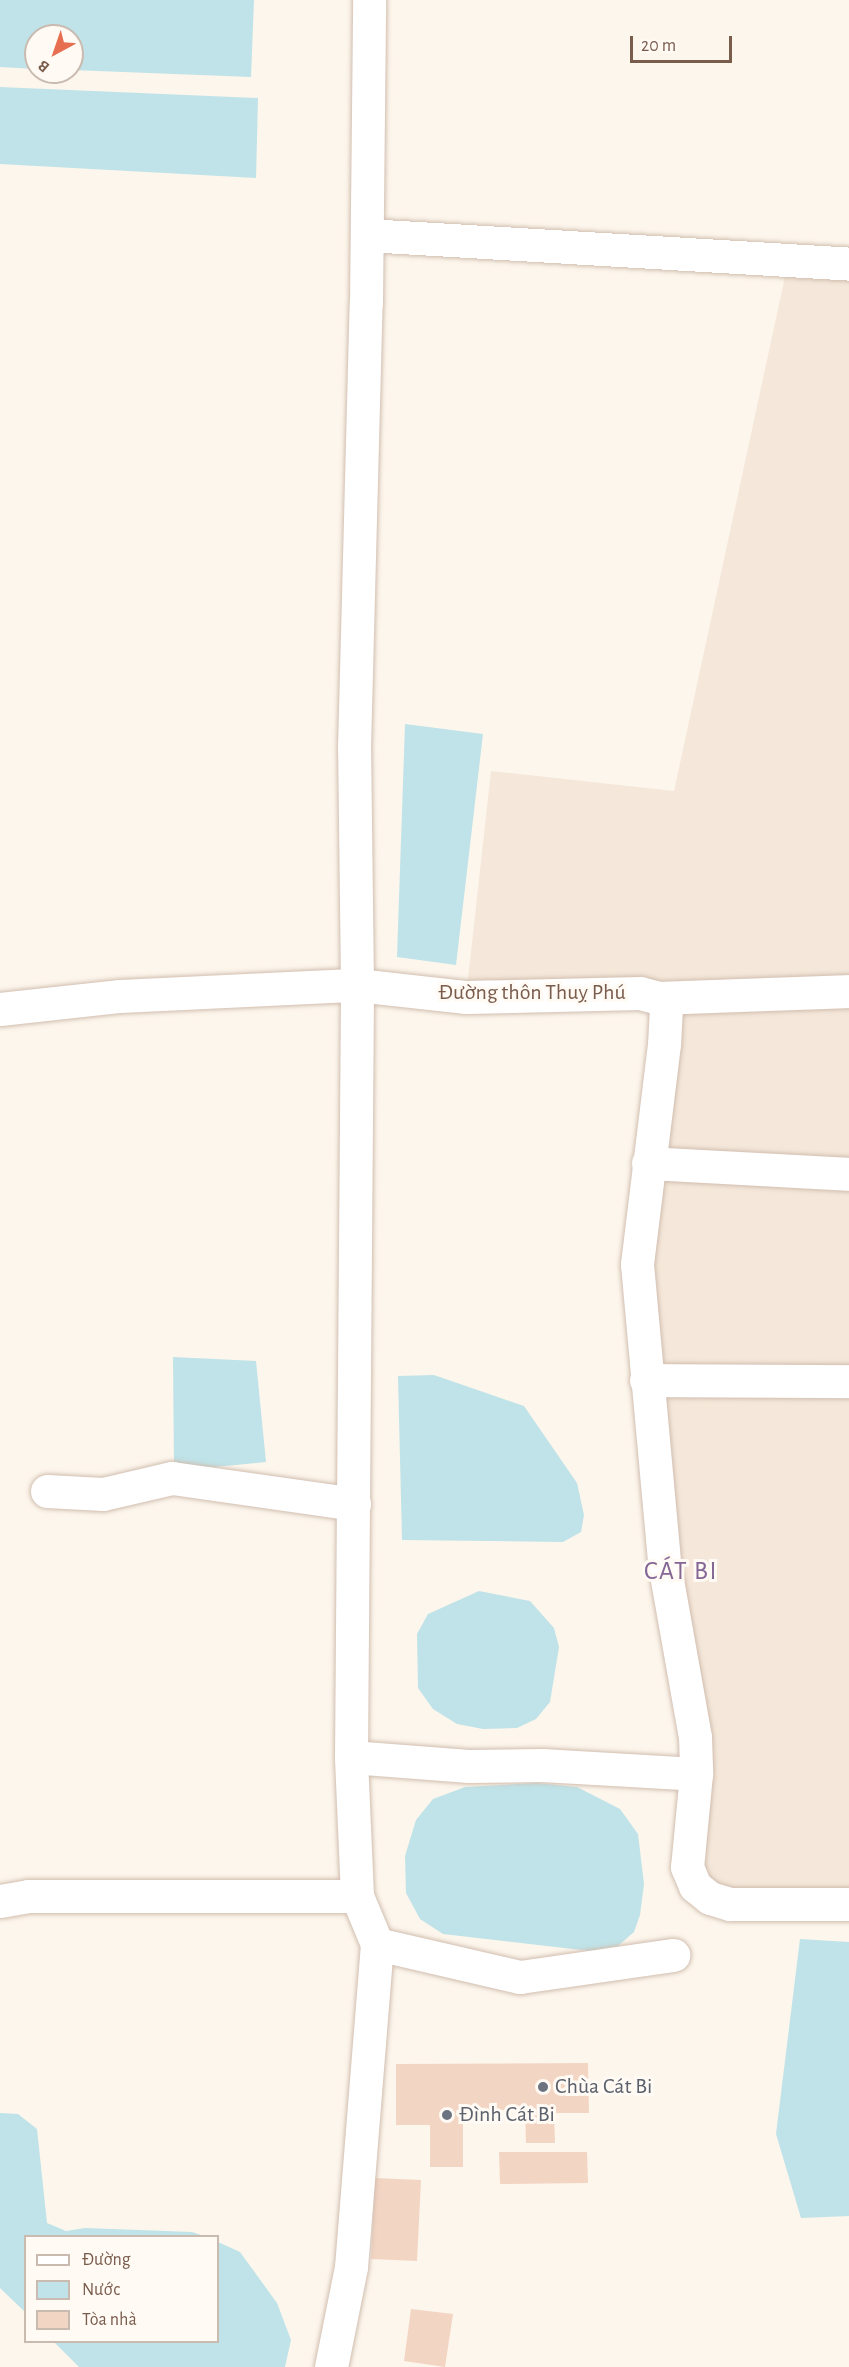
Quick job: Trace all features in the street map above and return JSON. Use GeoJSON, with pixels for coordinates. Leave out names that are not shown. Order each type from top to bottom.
{"type":"FeatureCollection","features":[{"type":"Feature","properties":{"kind":"street"},"geometry":{"type":"LineString","coordinates":[[331,2367],[351,2267],[376,1944],[357,1896],[351,1757],[357,985],[354,748],[367,235],[369,0]]}},
{"type":"Feature","properties":{"kind":"street"},"geometry":{"type":"LineString","coordinates":[[367,235],[849,264]]}},
{"type":"Feature","properties":{"kind":"street","name":"Đường thôn Thuỵ Phú"},"geometry":{"type":"LineString","coordinates":[[0,1009],[120,996],[357,985],[466,997],[640,993],[659,998],[667,1015],[637,1264],[664,1563],[695,1737],[696,1774],[687,1866],[695,1886],[710,1898],[730,1904],[849,1904]]}},
{"type":"Feature","properties":{"kind":"street"},"geometry":{"type":"LineString","coordinates":[[659,998],[849,991]]}},
{"type":"Feature","properties":{"kind":"street"},"geometry":{"type":"LineString","coordinates":[[648,1163],[849,1174]]}},
{"type":"Feature","properties":{"kind":"street"},"geometry":{"type":"LineString","coordinates":[[646,1380],[849,1381]]}},
{"type":"Feature","properties":{"kind":"street"},"geometry":{"type":"LineString","coordinates":[[47,1491],[103,1494],[172,1478],[354,1504]]}},
{"type":"Feature","properties":{"kind":"street"},"geometry":{"type":"LineString","coordinates":[[351,1757],[469,1766],[542,1765],[696,1774]]}},
{"type":"Feature","properties":{"kind":"street"},"geometry":{"type":"LineString","coordinates":[[0,1901],[28,1896],[357,1896]]}},
{"type":"Feature","properties":{"kind":"street"},"geometry":{"type":"LineString","coordinates":[[376,1944],[520,1977],[673,1955]]}},
{"type":"Feature","properties":{"kind":"shaded area"},"geometry":{"type":"Polygon","coordinates":[[[789,258],[849,264],[849,1905],[695,1886],[696,1774],[646,1380],[666,1007],[466,997],[491,771],[674,791],[789,258]]]}},
{"type":"Feature","properties":{"kind":"water"},"geometry":{"type":"Polygon","coordinates":[[[0,0],[254,0],[251,77],[84,70],[84,24],[24,24],[24,68],[0,67],[0,0]]]}},
{"type":"Feature","properties":{"kind":"water"},"geometry":{"type":"Polygon","coordinates":[[[0,87],[258,98],[256,178],[0,164],[0,87]]]}},
{"type":"Feature","properties":{"kind":"water"},"geometry":{"type":"Polygon","coordinates":[[[405,724],[483,734],[456,965],[397,957],[405,724]]]}},
{"type":"Feature","properties":{"kind":"water"},"geometry":{"type":"Polygon","coordinates":[[[173,1357],[256,1361],[266,1462],[174,1471],[173,1357]]]}},
{"type":"Feature","properties":{"kind":"water"},"geometry":{"type":"Polygon","coordinates":[[[434,1375],[524,1406],[577,1483],[584,1515],[581,1532],[563,1542],[402,1540],[398,1376],[434,1375]]]}},
{"type":"Feature","properties":{"kind":"water"},"geometry":{"type":"Polygon","coordinates":[[[479,1591],[530,1601],[554,1628],[559,1647],[550,1702],[536,1719],[517,1728],[483,1729],[457,1724],[433,1709],[418,1688],[417,1634],[428,1614],[479,1591]]]}},
{"type":"Feature","properties":{"kind":"water"},"geometry":{"type":"Polygon","coordinates":[[[537,1783],[577,1787],[620,1809],[638,1834],[644,1884],[640,1915],[634,1932],[618,1946],[590,1951],[443,1934],[420,1919],[406,1893],[405,1856],[416,1820],[433,1799],[465,1787],[537,1783]]]}},
{"type":"Feature","properties":{"kind":"water"},"geometry":{"type":"Polygon","coordinates":[[[800,1939],[849,1942],[849,2216],[801,2218],[776,2134],[800,1939]]]}},
{"type":"Feature","properties":{"kind":"water"},"geometry":{"type":"Polygon","coordinates":[[[0,2113],[18,2114],[37,2129],[47,2223],[66,2231],[85,2228],[192,2232],[201,2235],[24,2235],[24,2311],[0,2288],[0,2113]]]}},
{"type":"Feature","properties":{"kind":"water"},"geometry":{"type":"Polygon","coordinates":[[[219,2242],[240,2252],[277,2303],[291,2340],[285,2367],[79,2367],[55,2343],[219,2343],[219,2242]]]}},
{"type":"Feature","properties":{"kind":"building"},"geometry":{"type":"Polygon","coordinates":[[[588,2063],[589,2113],[554,2113],[555,2143],[526,2143],[525,2110],[498,2110],[497,2120],[463,2120],[463,2167],[430,2167],[430,2125],[396,2125],[396,2064],[588,2063]]]}},
{"type":"Feature","properties":{"kind":"building"},"geometry":{"type":"Polygon","coordinates":[[[499,2152],[587,2152],[588,2183],[500,2184],[499,2152]]]}},
{"type":"Feature","properties":{"kind":"building"},"geometry":{"type":"Polygon","coordinates":[[[375,2178],[421,2180],[417,2261],[371,2259],[375,2178]]]}},
{"type":"Feature","properties":{"kind":"building"},"geometry":{"type":"Polygon","coordinates":[[[411,2309],[453,2314],[445,2367],[404,2361],[411,2309]]]}},
{"type":"Feature","properties":{"kind":"place","name":"Chùa Cát Bi"},"geometry":{"type":"Point","coordinates":[543,2087]}},
{"type":"Feature","properties":{"kind":"place","name":"Đình Cát Bi"},"geometry":{"type":"Point","coordinates":[447,2115]}},
{"type":"Feature","properties":{"kind":"district","name":"CÁT BI"},"geometry":{"type":"Point","coordinates":[681,1572]}}]}
